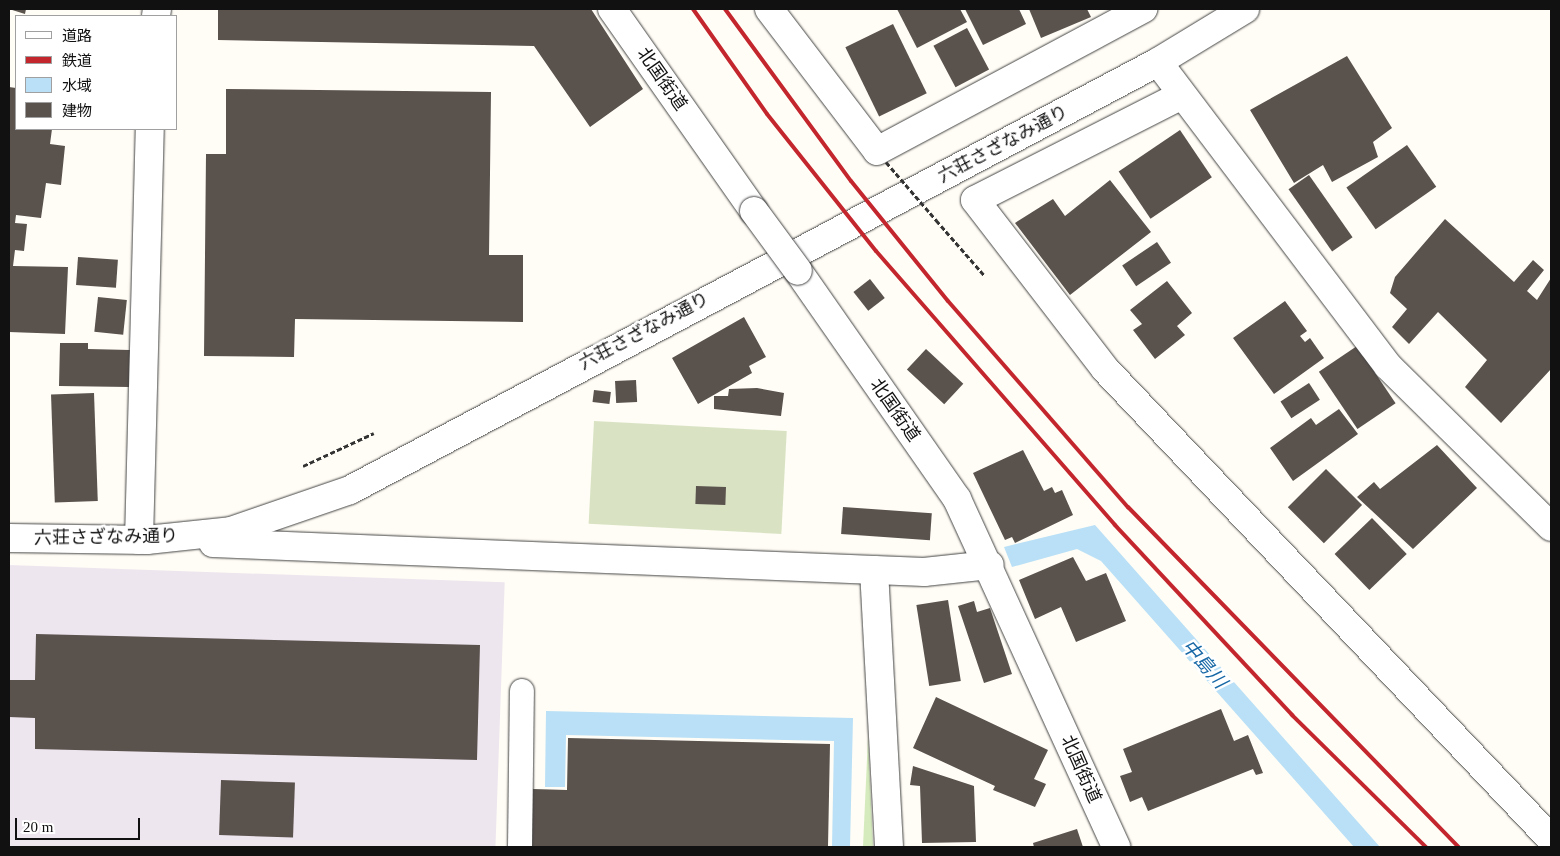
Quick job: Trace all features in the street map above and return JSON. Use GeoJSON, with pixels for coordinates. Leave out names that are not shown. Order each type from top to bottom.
{"type":"FeatureCollection","features":[{"type":"Feature","properties":{"kind":"street","name":"北国街道"},"geometry":{"type":"LineString","coordinates":[[612,9],[957,499],[990,565],[1116,847]]}},
{"type":"Feature","properties":{"kind":"street"},"geometry":{"type":"LineString","coordinates":[[769,9],[876,151],[1142,9]]}},
{"type":"Feature","properties":{"kind":"street","name":"六荘さざなみ通り"},"geometry":{"type":"LineString","coordinates":[[9,538],[143,540],[231,530],[350,490],[1158,62],[1245,9]]}},
{"type":"Feature","properties":{"kind":"street"},"geometry":{"type":"LineString","coordinates":[[1158,62],[1388,366],[1551,527]]}},
{"type":"Feature","properties":{"kind":"street"},"geometry":{"type":"LineString","coordinates":[[1182,95],[975,200],[1105,369],[1551,839]]}},
{"type":"Feature","properties":{"kind":"street"},"geometry":{"type":"LineString","coordinates":[[150,130],[143,540],[924,572],[990,565]]}},
{"type":"Feature","properties":{"kind":"street"},"geometry":{"type":"LineString","coordinates":[[874,570],[889,847]]}},
{"type":"Feature","properties":{"kind":"lane"},"geometry":{"type":"LineString","coordinates":[[520,847],[522,691]]}},
{"type":"Feature","properties":{"kind":"path"},"geometry":{"type":"LineString","coordinates":[[886,162],[936,220]]}},
{"type":"Feature","properties":{"kind":"path"},"geometry":{"type":"LineString","coordinates":[[298,468],[384,428]]}},
{"type":"Feature","properties":{"kind":"shaded area"},"geometry":{"type":"Polygon","coordinates":[[[9,565],[505,582],[495,847],[9,847],[9,565]]]}},
{"type":"Feature","properties":{"kind":"green space"},"geometry":{"type":"Polygon","coordinates":[[[594,421],[787,431],[781,534],[589,524],[594,421]]]}},
{"type":"Feature","properties":{"kind":"green space"},"geometry":{"type":"Polygon","coordinates":[[[868,737],[873,847],[863,847],[868,737]]]}},
{"type":"Feature","properties":{"kind":"water","name":"中島川"},"geometry":{"type":"Polygon","coordinates":[[[1095,525],[1380,847],[1354,847],[1101,561],[1077,549],[1012,567],[1004,547],[1095,525]]]}},
{"type":"Feature","properties":{"kind":"water"},"geometry":{"type":"Polygon","coordinates":[[[546,711],[853,718],[850,847],[832,847],[834,741],[566,735],[565,787],[545,787],[546,711]]]}},
{"type":"Feature","properties":{"kind":"building"},"geometry":{"type":"Polygon","coordinates":[[[9,9],[26,9],[25,14],[9,9]]]}},
{"type":"Feature","properties":{"kind":"building"},"geometry":{"type":"Polygon","coordinates":[[[218,9],[591,9],[643,89],[590,127],[534,46],[218,40],[218,9]]]}},
{"type":"Feature","properties":{"kind":"building"},"geometry":{"type":"Polygon","coordinates":[[[897,9],[960,9],[967,22],[917,48],[897,9]]]}},
{"type":"Feature","properties":{"kind":"building"},"geometry":{"type":"Polygon","coordinates":[[[965,9],[1019,9],[1026,24],[983,45],[965,9]]]}},
{"type":"Feature","properties":{"kind":"building"},"geometry":{"type":"Polygon","coordinates":[[[1029,9],[1087,9],[1091,17],[1041,38],[1029,9]]]}},
{"type":"Feature","properties":{"kind":"building"},"geometry":{"type":"Polygon","coordinates":[[[893,24],[927,93],[879,116],[845,47],[893,24]]]}},
{"type":"Feature","properties":{"kind":"building"},"geometry":{"type":"Polygon","coordinates":[[[967,28],[989,69],[956,87],[933,46],[967,28]]]}},
{"type":"Feature","properties":{"kind":"building"},"geometry":{"type":"Polygon","coordinates":[[[1347,56],[1392,128],[1373,142],[1378,157],[1332,182],[1323,165],[1294,183],[1250,110],[1347,56]]]}},
{"type":"Feature","properties":{"kind":"building"},"geometry":{"type":"Polygon","coordinates":[[[9,87],[15,88],[15,130],[52,130],[50,144],[65,146],[61,185],[46,183],[41,218],[16,215],[15,223],[27,224],[24,251],[15,250],[13,266],[68,267],[65,334],[9,332],[9,87]]]}},
{"type":"Feature","properties":{"kind":"building"},"geometry":{"type":"Polygon","coordinates":[[[226,89],[491,92],[489,255],[523,255],[523,322],[295,319],[294,357],[204,356],[206,154],[226,154],[226,89]]]}},
{"type":"Feature","properties":{"kind":"building"},"geometry":{"type":"Polygon","coordinates":[[[1180,130],[1212,177],[1151,219],[1119,171],[1180,130]]]}},
{"type":"Feature","properties":{"kind":"building"},"geometry":{"type":"Polygon","coordinates":[[[1407,145],[1436,187],[1376,229],[1346,187],[1407,145]]]}},
{"type":"Feature","properties":{"kind":"building"},"geometry":{"type":"Polygon","coordinates":[[[1309,175],[1353,237],[1332,252],[1289,189],[1309,175]]]}},
{"type":"Feature","properties":{"kind":"building"},"geometry":{"type":"Polygon","coordinates":[[[1110,180],[1151,232],[1070,295],[1015,223],[1053,199],[1065,216],[1110,180]]]}},
{"type":"Feature","properties":{"kind":"building"},"geometry":{"type":"Polygon","coordinates":[[[1445,219],[1514,282],[1533,260],[1544,270],[1527,291],[1537,300],[1551,278],[1551,369],[1501,423],[1465,387],[1487,360],[1438,312],[1409,344],[1392,327],[1407,309],[1390,293],[1395,277],[1445,219]]]}},
{"type":"Feature","properties":{"kind":"building"},"geometry":{"type":"Polygon","coordinates":[[[1157,242],[1171,263],[1136,286],[1122,265],[1157,242]]]}},
{"type":"Feature","properties":{"kind":"building"},"geometry":{"type":"Polygon","coordinates":[[[78,257],[118,260],[116,288],[76,285],[78,257]]]}},
{"type":"Feature","properties":{"kind":"building"},"geometry":{"type":"Polygon","coordinates":[[[870,279],[885,298],[868,311],[853,292],[870,279]]]}},
{"type":"Feature","properties":{"kind":"building"},"geometry":{"type":"Polygon","coordinates":[[[1167,281],[1192,313],[1177,326],[1185,335],[1155,359],[1133,330],[1142,324],[1130,310],[1167,281]]]}},
{"type":"Feature","properties":{"kind":"building"},"geometry":{"type":"Polygon","coordinates":[[[98,297],[127,300],[123,335],[94,332],[98,297]]]}},
{"type":"Feature","properties":{"kind":"building"},"geometry":{"type":"Polygon","coordinates":[[[1285,301],[1307,331],[1300,336],[1305,342],[1310,338],[1324,358],[1274,394],[1233,338],[1285,301]]]}},
{"type":"Feature","properties":{"kind":"building"},"geometry":{"type":"Polygon","coordinates":[[[744,317],[766,357],[749,366],[752,373],[698,404],[672,358],[744,317]]]}},
{"type":"Feature","properties":{"kind":"building"},"geometry":{"type":"Polygon","coordinates":[[[60,343],[88,343],[88,349],[130,350],[129,387],[59,386],[60,343]]]}},
{"type":"Feature","properties":{"kind":"building"},"geometry":{"type":"Polygon","coordinates":[[[1357,346],[1396,403],[1357,429],[1319,372],[1357,346]]]}},
{"type":"Feature","properties":{"kind":"building"},"geometry":{"type":"Polygon","coordinates":[[[926,349],[963,384],[944,404],[907,369],[926,349]]]}},
{"type":"Feature","properties":{"kind":"building"},"geometry":{"type":"Polygon","coordinates":[[[636,380],[637,402],[616,403],[615,381],[636,380]]]}},
{"type":"Feature","properties":{"kind":"building"},"geometry":{"type":"Polygon","coordinates":[[[1309,383],[1320,400],[1291,418],[1280,402],[1309,383]]]}},
{"type":"Feature","properties":{"kind":"building"},"geometry":{"type":"Polygon","coordinates":[[[757,388],[784,393],[781,416],[714,409],[714,396],[728,396],[729,389],[757,388]]]}},
{"type":"Feature","properties":{"kind":"building"},"geometry":{"type":"Polygon","coordinates":[[[594,390],[611,392],[609,404],[593,402],[594,390]]]}},
{"type":"Feature","properties":{"kind":"building"},"geometry":{"type":"Polygon","coordinates":[[[94,393],[98,501],[55,502],[51,395],[94,393]]]}},
{"type":"Feature","properties":{"kind":"building"},"geometry":{"type":"Polygon","coordinates":[[[1339,409],[1358,434],[1293,481],[1270,448],[1311,418],[1316,425],[1339,409]]]}},
{"type":"Feature","properties":{"kind":"building"},"geometry":{"type":"Polygon","coordinates":[[[1437,445],[1477,488],[1413,549],[1357,497],[1374,482],[1380,489],[1437,445]]]}},
{"type":"Feature","properties":{"kind":"building"},"geometry":{"type":"Polygon","coordinates":[[[1023,450],[1044,491],[1052,487],[1055,493],[1062,490],[1073,515],[1015,543],[1012,537],[1005,540],[973,473],[1023,450]]]}},
{"type":"Feature","properties":{"kind":"building"},"geometry":{"type":"Polygon","coordinates":[[[1326,469],[1362,505],[1324,543],[1288,507],[1326,469]]]}},
{"type":"Feature","properties":{"kind":"building"},"geometry":{"type":"Polygon","coordinates":[[[696,486],[726,487],[725,505],[695,504],[696,486]]]}},
{"type":"Feature","properties":{"kind":"building"},"geometry":{"type":"Polygon","coordinates":[[[843,507],[932,513],[930,540],[841,534],[843,507]]]}},
{"type":"Feature","properties":{"kind":"building"},"geometry":{"type":"Polygon","coordinates":[[[1372,518],[1407,554],[1369,590],[1335,554],[1372,518]]]}},
{"type":"Feature","properties":{"kind":"building"},"geometry":{"type":"Polygon","coordinates":[[[1073,557],[1086,581],[1106,573],[1126,621],[1076,642],[1061,607],[1035,619],[1019,580],[1073,557]]]}},
{"type":"Feature","properties":{"kind":"building"},"geometry":{"type":"Polygon","coordinates":[[[948,600],[961,681],[929,686],[916,605],[948,600]]]}},
{"type":"Feature","properties":{"kind":"building"},"geometry":{"type":"Polygon","coordinates":[[[974,601],[977,612],[990,608],[1012,674],[984,683],[958,606],[974,601]]]}},
{"type":"Feature","properties":{"kind":"building"},"geometry":{"type":"Polygon","coordinates":[[[36,634],[480,645],[477,760],[35,749],[35,718],[9,717],[9,680],[35,680],[36,634]]]}},
{"type":"Feature","properties":{"kind":"building"},"geometry":{"type":"Polygon","coordinates":[[[936,697],[1048,750],[1034,779],[1046,784],[1035,807],[993,790],[995,786],[913,748],[936,697]]]}},
{"type":"Feature","properties":{"kind":"building"},"geometry":{"type":"Polygon","coordinates":[[[1221,709],[1234,741],[1248,735],[1263,773],[1256,775],[1253,769],[1148,811],[1142,797],[1130,802],[1120,776],[1132,772],[1123,749],[1221,709]]]}},
{"type":"Feature","properties":{"kind":"building"},"geometry":{"type":"Polygon","coordinates":[[[568,738],[830,744],[828,847],[531,847],[533,789],[567,790],[568,738]]]}},
{"type":"Feature","properties":{"kind":"building"},"geometry":{"type":"Polygon","coordinates":[[[913,766],[974,786],[976,842],[922,843],[920,786],[910,785],[913,766]]]}},
{"type":"Feature","properties":{"kind":"building"},"geometry":{"type":"Polygon","coordinates":[[[221,780],[295,783],[293,838],[219,835],[221,780]]]}},
{"type":"Feature","properties":{"kind":"building"},"geometry":{"type":"Polygon","coordinates":[[[1077,829],[1083,847],[1034,847],[1033,843],[1077,829]]]}},
{"type":"Feature","properties":{"kind":"railway"},"geometry":{"type":"LineString","coordinates":[[693,9],[767,114],[876,251],[1115,525],[1292,715],[1426,847]]}},
{"type":"Feature","properties":{"kind":"railway"},"geometry":{"type":"LineString","coordinates":[[725,9],[851,181],[948,301],[1128,507],[1459,847]]}}]}
